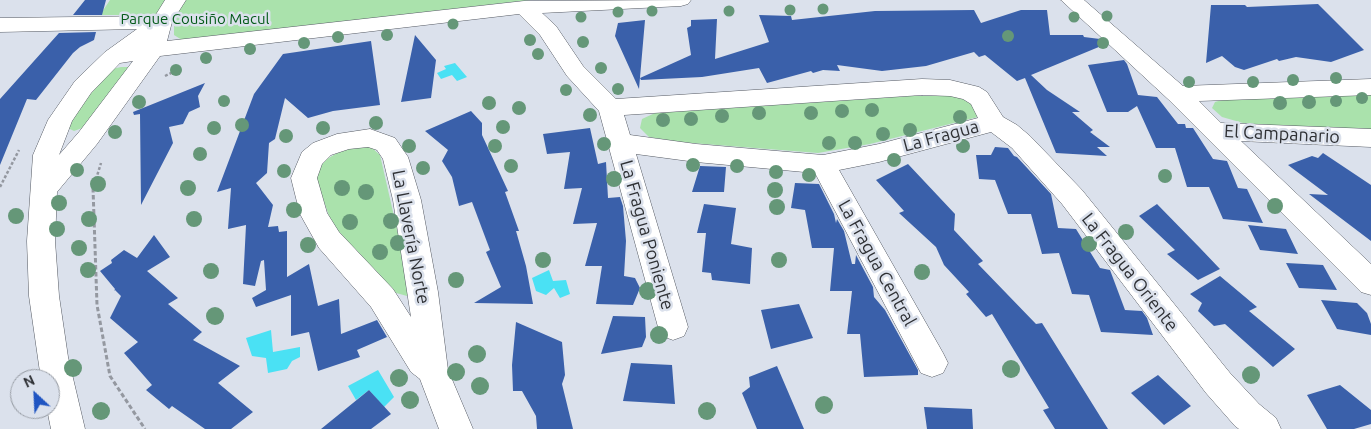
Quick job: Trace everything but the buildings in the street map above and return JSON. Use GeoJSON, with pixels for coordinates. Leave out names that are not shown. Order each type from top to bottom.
{"type":"FeatureCollection","features":[{"type":"Feature","properties":{"kind":"street"},"geometry":{"type":"LineString","coordinates":[[44,190],[88,138],[153,50],[161,22],[176,0]]}},
{"type":"Feature","properties":{"kind":"street"},"geometry":{"type":"LineString","coordinates":[[113,57],[153,50],[524,7],[681,0]]}},
{"type":"Feature","properties":{"kind":"street","name":"El Campanario"},"geometry":{"type":"LineString","coordinates":[[1071,0],[1215,130],[1371,138]]}},
{"type":"Feature","properties":{"kind":"street"},"geometry":{"type":"LineString","coordinates":[[524,7],[548,31],[575,71],[610,108],[621,143]]}},
{"type":"Feature","properties":{"kind":"street"},"geometry":{"type":"LineString","coordinates":[[0,25],[161,22]]}},
{"type":"Feature","properties":{"kind":"street"},"geometry":{"type":"LineString","coordinates":[[68,429],[52,357],[44,296],[42,241],[46,155],[60,120],[83,87],[113,57],[161,22]]}},
{"type":"Feature","properties":{"kind":"street"},"geometry":{"type":"LineString","coordinates":[[1177,94],[1371,87]]}},
{"type":"Feature","properties":{"kind":"street","name":"La Fragua"},"geometry":{"type":"LineString","coordinates":[[610,108],[914,88],[950,88],[971,93],[979,98],[991,116],[990,121],[978,127],[823,164],[696,153],[621,143]]}},
{"type":"Feature","properties":{"kind":"street","name":"La Fragua Oriente"},"geometry":{"type":"LineString","coordinates":[[990,121],[1008,131],[1022,142],[1056,180],[1218,384],[1247,415],[1264,429]]}},
{"type":"Feature","properties":{"kind":"street"},"geometry":{"type":"LineString","coordinates":[[1215,130],[1371,283]]}},
{"type":"Feature","properties":{"kind":"street","name":"La Llavería Norte"},"geometry":{"type":"LineString","coordinates":[[432,370],[422,362],[382,298],[329,240],[314,214],[304,178],[311,159],[322,148],[346,140],[370,138],[386,144],[395,157],[406,200],[423,292],[432,370],[456,429]]}},
{"type":"Feature","properties":{"kind":"street","name":"La Fragua Poniente"},"geometry":{"type":"LineString","coordinates":[[621,143],[673,327]]}},
{"type":"Feature","properties":{"kind":"street","name":"La Fragua Central"},"geometry":{"type":"LineString","coordinates":[[823,164],[932,363]]}},
{"type":"Feature","properties":{"kind":"path"},"geometry":{"type":"LineString","coordinates":[[162,77],[179,68]]}},
{"type":"Feature","properties":{"kind":"path"},"geometry":{"type":"LineString","coordinates":[[103,156],[92,192],[97,305],[110,376],[145,429]]}},
{"type":"Feature","properties":{"kind":"green space","name":"Parque Cousiño Macul"},"geometry":{"type":"Polygon","coordinates":[[[110,0],[531,0],[182,40],[174,35],[174,15],[100,15],[110,0]]]}},
{"type":"Feature","properties":{"kind":"green space"},"geometry":{"type":"Polygon","coordinates":[[[129,67],[131,70],[85,127],[74,131],[68,128],[79,106],[112,69],[129,67]]]}},
{"type":"Feature","properties":{"kind":"green space"},"geometry":{"type":"Polygon","coordinates":[[[1371,93],[1371,133],[1243,123],[1222,117],[1212,108],[1215,102],[1225,99],[1371,93]]]}},
{"type":"Feature","properties":{"kind":"green space"},"geometry":{"type":"Polygon","coordinates":[[[910,96],[955,96],[975,104],[986,115],[870,144],[818,153],[679,142],[649,137],[640,128],[642,119],[655,113],[910,96]]]}},
{"type":"Feature","properties":{"kind":"green space"},"geometry":{"type":"Polygon","coordinates":[[[370,146],[380,155],[410,286],[407,296],[389,291],[335,233],[314,173],[322,162],[337,153],[355,147],[370,146]]]}},
{"type":"Feature","properties":{"kind":"water"},"geometry":{"type":"Polygon","coordinates":[[[455,63],[467,77],[457,81],[452,75],[441,79],[437,73],[446,69],[444,66],[455,63]]]}},
{"type":"Feature","properties":{"kind":"water"},"geometry":{"type":"Polygon","coordinates":[[[549,270],[553,281],[566,280],[570,294],[560,298],[554,288],[546,295],[536,291],[532,278],[549,270]]]}},
{"type":"Feature","properties":{"kind":"water"},"geometry":{"type":"Polygon","coordinates":[[[271,330],[273,352],[300,347],[300,357],[292,361],[287,369],[268,373],[266,358],[252,356],[246,338],[271,330]]]}},
{"type":"Feature","properties":{"kind":"water"},"geometry":{"type":"Polygon","coordinates":[[[378,370],[394,397],[384,407],[369,390],[356,400],[348,386],[378,370]]]}}]}
